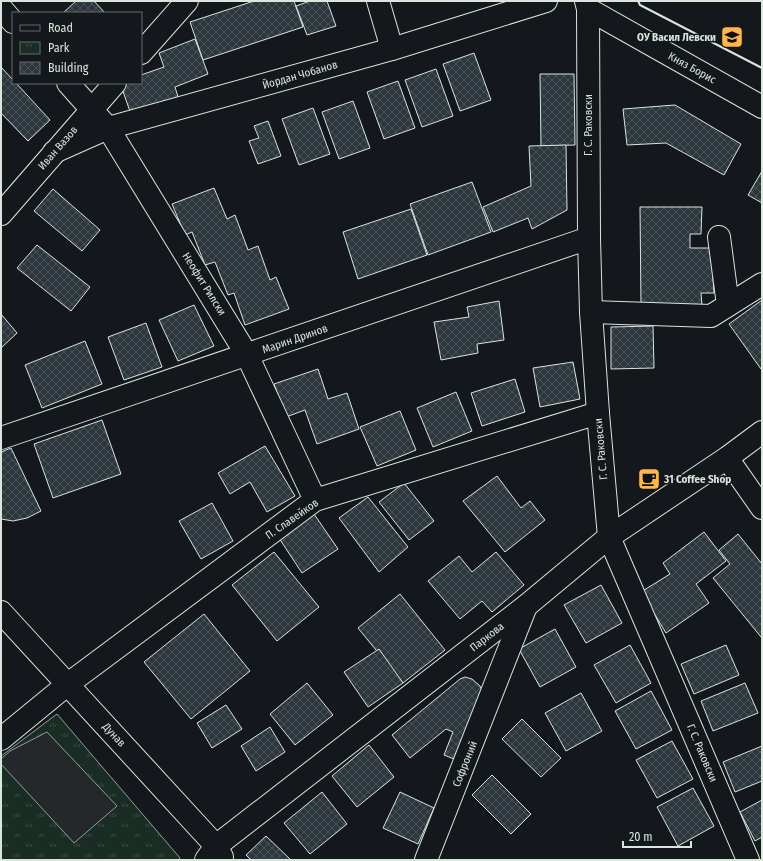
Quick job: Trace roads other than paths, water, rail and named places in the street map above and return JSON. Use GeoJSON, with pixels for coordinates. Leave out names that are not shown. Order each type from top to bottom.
{"type":"FeatureCollection","features":[{"type":"Feature","properties":{"kind":"street"},"geometry":{"type":"LineString","coordinates":[[142,52],[187,1]]}},
{"type":"Feature","properties":{"kind":"street"},"geometry":{"type":"LineString","coordinates":[[378,1],[392,49]]}},
{"type":"Feature","properties":{"kind":"street","name":"Йордан Чобанов"},"geometry":{"type":"LineString","coordinates":[[54,152],[108,128],[392,49],[546,1]]}},
{"type":"Feature","properties":{"kind":"street","name":"Княз Борис"},"geometry":{"type":"LineString","coordinates":[[587,5],[762,107]]}},
{"type":"Feature","properties":{"kind":"street","name":"Г. С. Раковски"},"geometry":{"type":"LineString","coordinates":[[587,5],[591,312],[609,537],[748,860]]}},
{"type":"Feature","properties":{"kind":"street"},"geometry":{"type":"LineString","coordinates":[[1,8],[12,21]]}},
{"type":"Feature","properties":{"kind":"street","name":"Неофит Рилски"},"geometry":{"type":"LineString","coordinates":[[69,84],[108,128],[248,355],[315,500]]}},
{"type":"Feature","properties":{"kind":"street","name":"Иван Вазов"},"geometry":{"type":"LineString","coordinates":[[1,214],[114,84]]}},
{"type":"Feature","properties":{"kind":"street"},"geometry":{"type":"LineString","coordinates":[[719,237],[728,305]]}},
{"type":"Feature","properties":{"kind":"street","name":"Марин Дринов"},"geometry":{"type":"LineString","coordinates":[[1,438],[589,238]]}},
{"type":"Feature","properties":{"kind":"street"},"geometry":{"type":"LineString","coordinates":[[591,312],[711,316],[762,284]]}},
{"type":"Feature","properties":{"kind":"street","name":"П. Славейков"},"geometry":{"type":"LineString","coordinates":[[1,739],[68,684],[315,500],[598,413]]}},
{"type":"Feature","properties":{"kind":"street","name":"Паркова"},"geometry":{"type":"LineString","coordinates":[[215,855],[526,606],[609,537],[727,458],[762,432]]}},
{"type":"Feature","properties":{"kind":"street"},"geometry":{"type":"LineString","coordinates":[[727,458],[762,508]]}},
{"type":"Feature","properties":{"kind":"street","name":"Софроний"},"geometry":{"type":"LineString","coordinates":[[426,860],[526,606]]}},
{"type":"Feature","properties":{"kind":"street","name":"Дунав"},"geometry":{"type":"LineString","coordinates":[[1,612],[68,684],[215,855]]}},
{"type":"Feature","properties":{"kind":"place","name":"ОУ Васил Левски"},"geometry":{"type":"Point","coordinates":[732,37]}},
{"type":"Feature","properties":{"kind":"place","name":"31 Coffee Shop"},"geometry":{"type":"Point","coordinates":[649,479]}}]}
